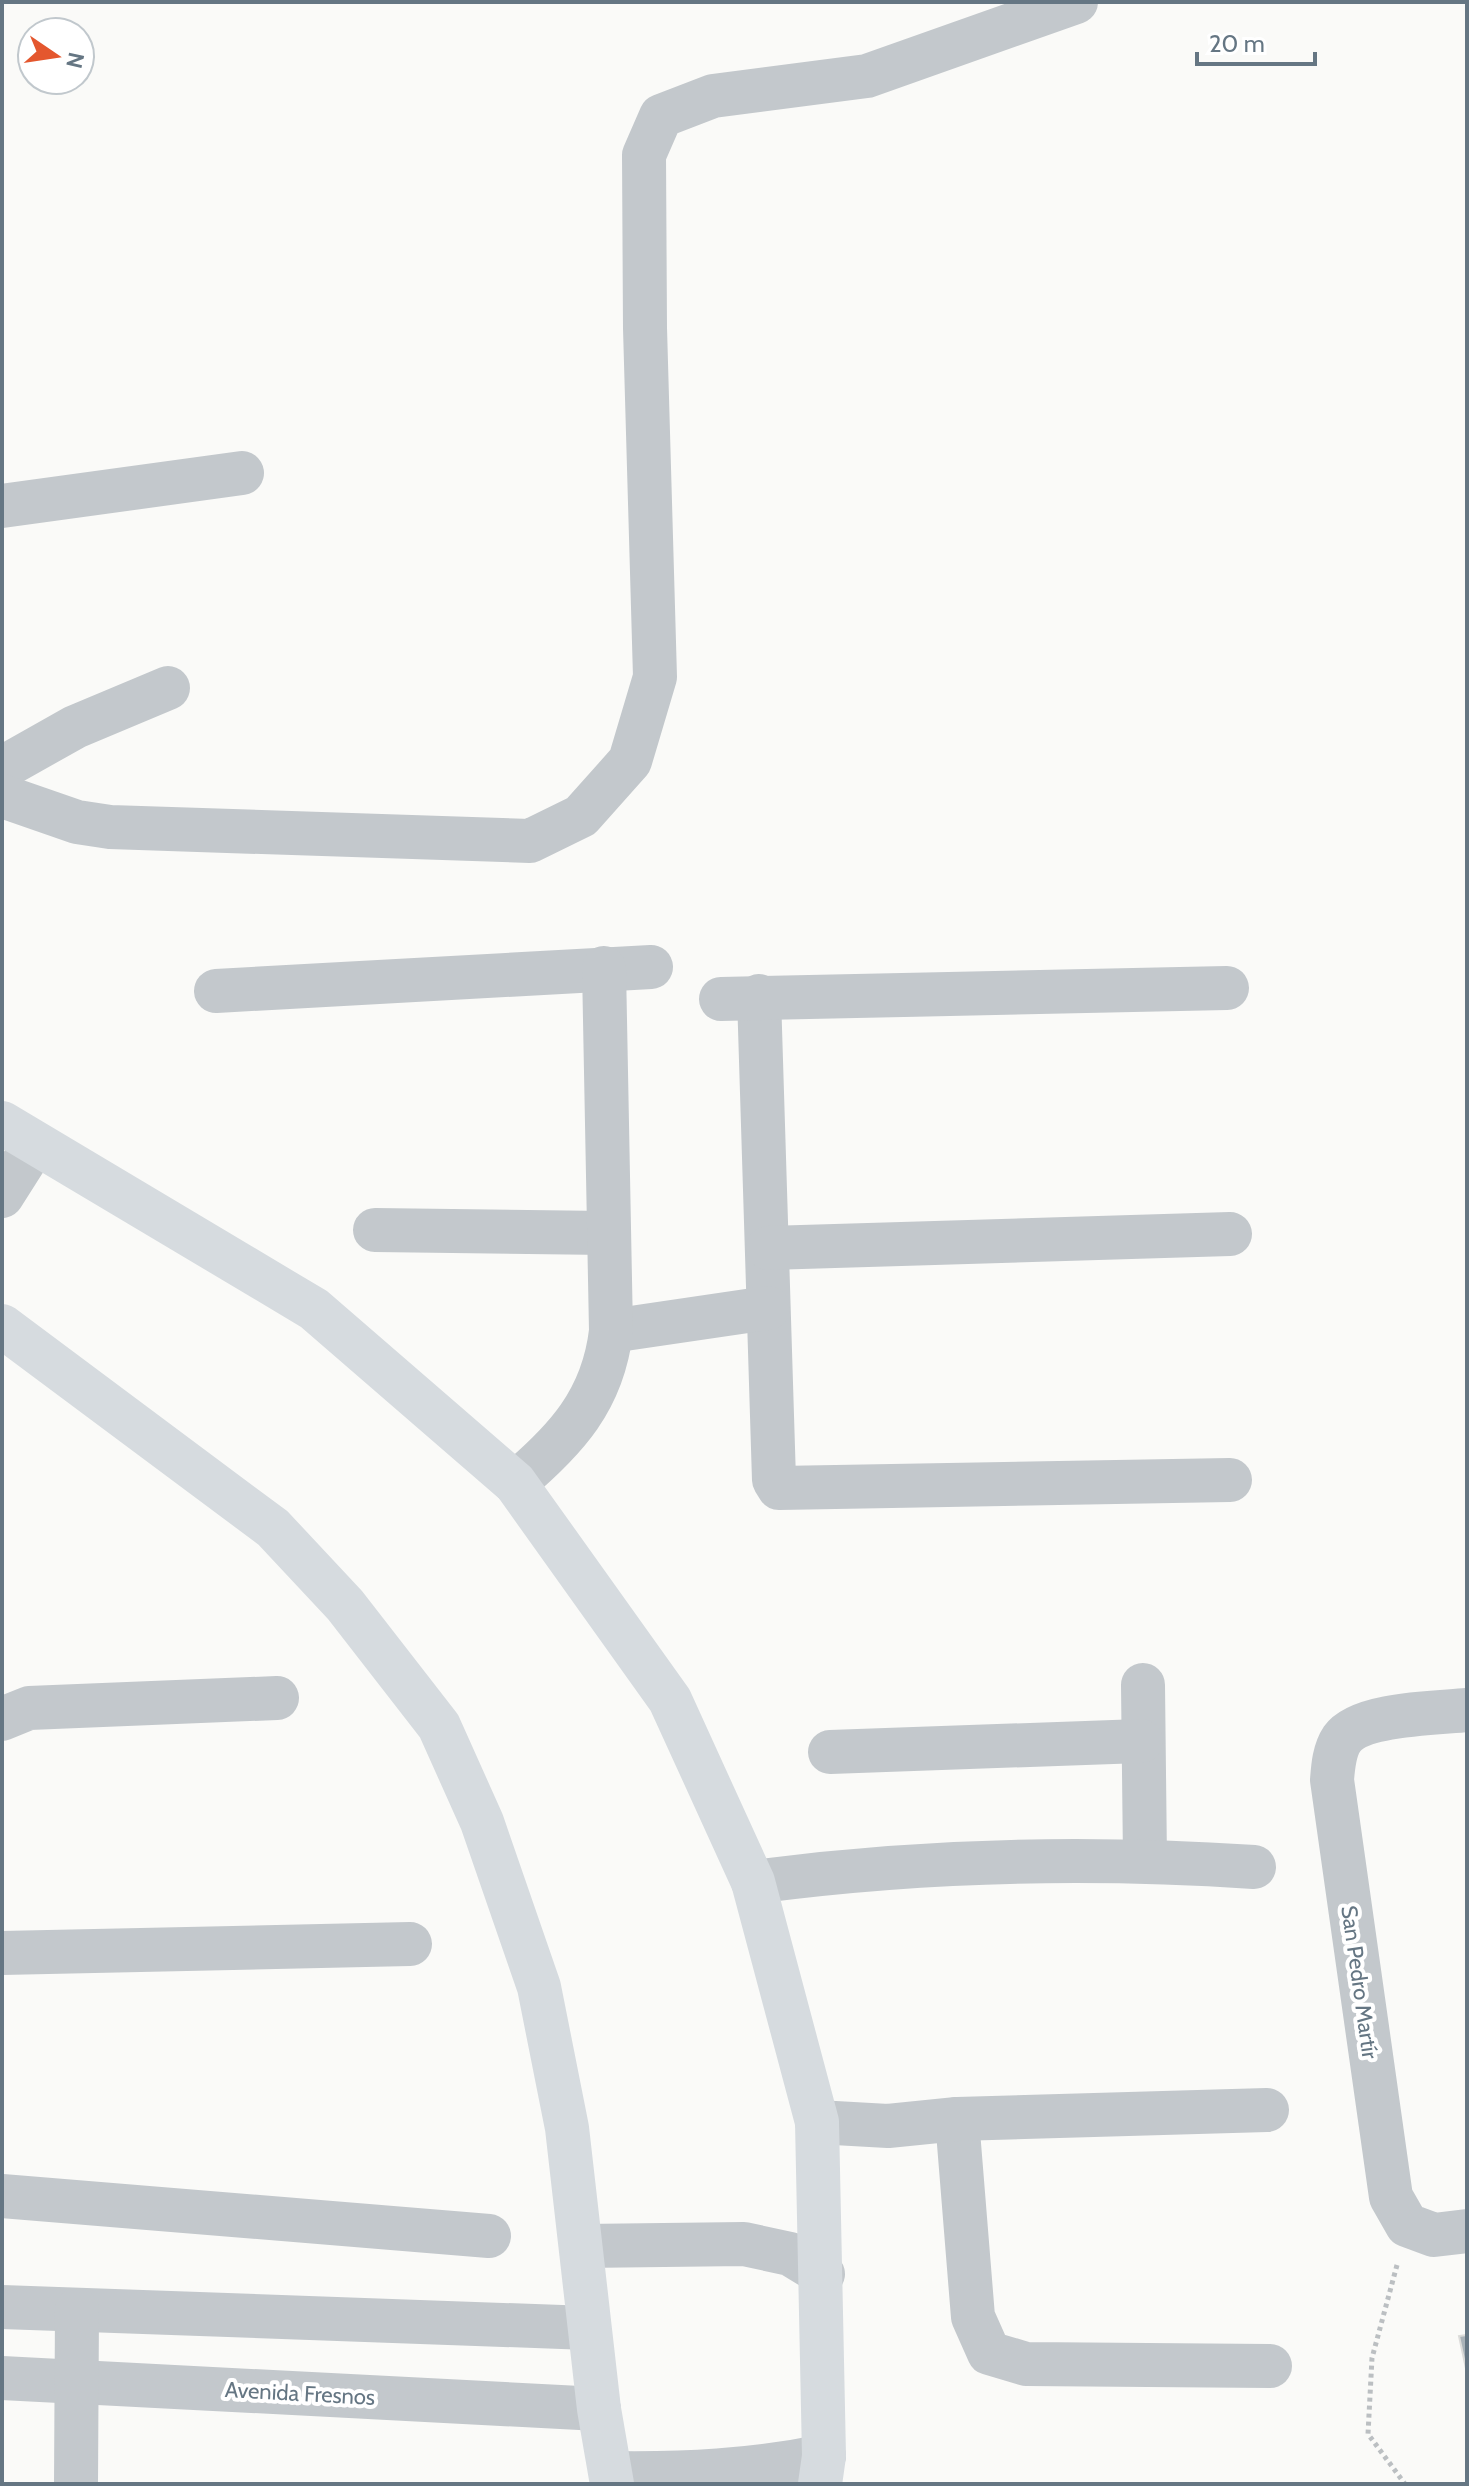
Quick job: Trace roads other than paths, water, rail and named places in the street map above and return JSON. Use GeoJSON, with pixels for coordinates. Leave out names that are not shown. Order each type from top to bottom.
{"type":"FeatureCollection","features":[{"type":"Feature","properties":{"kind":"main road"},"geometry":{"type":"LineString","coordinates":[[18,1134],[314,1309],[515,1483],[670,1700],[753,1882],[817,2122],[823,2274],[822,2470]]}},
{"type":"Feature","properties":{"kind":"main road"},"geometry":{"type":"LineString","coordinates":[[2,1326],[273,1528],[345,1605],[439,1726],[482,1822],[539,1987],[567,2128],[583,2246],[599,2409],[612,2479]]}},
{"type":"Feature","properties":{"kind":"street"},"geometry":{"type":"LineString","coordinates":[[2,796],[77,822],[110,827],[530,841],[581,816],[630,761],[655,677],[645,328],[644,155],[661,116],[713,96],[867,76],[1076,2]]}},
{"type":"Feature","properties":{"kind":"street"},"geometry":{"type":"LineString","coordinates":[[2,506],[242,473]]}},
{"type":"Feature","properties":{"kind":"street"},"geometry":{"type":"LineString","coordinates":[[2,768],[75,727],[168,688]]}},
{"type":"Feature","properties":{"kind":"street"},"geometry":{"type":"LineString","coordinates":[[216,991],[651,967]]}},
{"type":"Feature","properties":{"kind":"street"},"geometry":{"type":"LineString","coordinates":[[515,1483],[557,1448],[596,1392],[608,1361],[611,1331],[604,968]]}},
{"type":"Feature","properties":{"kind":"street"},"geometry":{"type":"LineString","coordinates":[[1227,988],[740,998],[768,1248],[774,1480],[779,1488],[805,1491],[1230,1480]]}},
{"type":"Feature","properties":{"kind":"street"},"geometry":{"type":"LineString","coordinates":[[2,1196],[18,1134]]}},
{"type":"Feature","properties":{"kind":"street"},"geometry":{"type":"LineString","coordinates":[[375,1230],[607,1233]]}},
{"type":"Feature","properties":{"kind":"street"},"geometry":{"type":"LineString","coordinates":[[768,1248],[1230,1234]]}},
{"type":"Feature","properties":{"kind":"street"},"geometry":{"type":"LineString","coordinates":[[611,1331],[768,1308]]}},
{"type":"Feature","properties":{"kind":"street"},"geometry":{"type":"LineString","coordinates":[[1143,1685],[1141,1741],[1145,1860]]}},
{"type":"Feature","properties":{"kind":"street"},"geometry":{"type":"LineString","coordinates":[[2,1719],[29,1708],[277,1698]]}},
{"type":"Feature","properties":{"kind":"street","name":"San Pedro Martír"},"geometry":{"type":"LineString","coordinates":[[1467,1710],[1364,1724],[1343,1737],[1334,1759],[1332,1780],[1391,2197],[1407,2225],[1434,2235],[1467,2231]]}},
{"type":"Feature","properties":{"kind":"street"},"geometry":{"type":"LineString","coordinates":[[830,1752],[1141,1741]]}},
{"type":"Feature","properties":{"kind":"street"},"geometry":{"type":"LineString","coordinates":[[753,1882],[850,1869],[1145,1860],[1254,1867]]}},
{"type":"Feature","properties":{"kind":"street"},"geometry":{"type":"LineString","coordinates":[[2,1953],[410,1944]]}},
{"type":"Feature","properties":{"kind":"street"},"geometry":{"type":"LineString","coordinates":[[817,2122],[888,2126],[957,2119],[1267,2110]]}},
{"type":"Feature","properties":{"kind":"street"},"geometry":{"type":"LineString","coordinates":[[957,2119],[973,2317],[989,2353],[1026,2364],[1270,2366]]}},
{"type":"Feature","properties":{"kind":"street"},"geometry":{"type":"LineString","coordinates":[[2,2196],[489,2236]]}},
{"type":"Feature","properties":{"kind":"street"},"geometry":{"type":"LineString","coordinates":[[583,2246],[744,2244],[790,2254],[823,2274]]}},
{"type":"Feature","properties":{"kind":"street"},"geometry":{"type":"LineString","coordinates":[[2,2307],[589,2328]]}},
{"type":"Feature","properties":{"kind":"street"},"geometry":{"type":"LineString","coordinates":[[76,2484],[77,2310]]}},
{"type":"Feature","properties":{"kind":"street","name":"Avenida Fresnos"},"geometry":{"type":"LineString","coordinates":[[2,2378],[599,2409]]}},
{"type":"Feature","properties":{"kind":"street"},"geometry":{"type":"LineString","coordinates":[[612,2479],[760,2469],[822,2470]]}}]}
